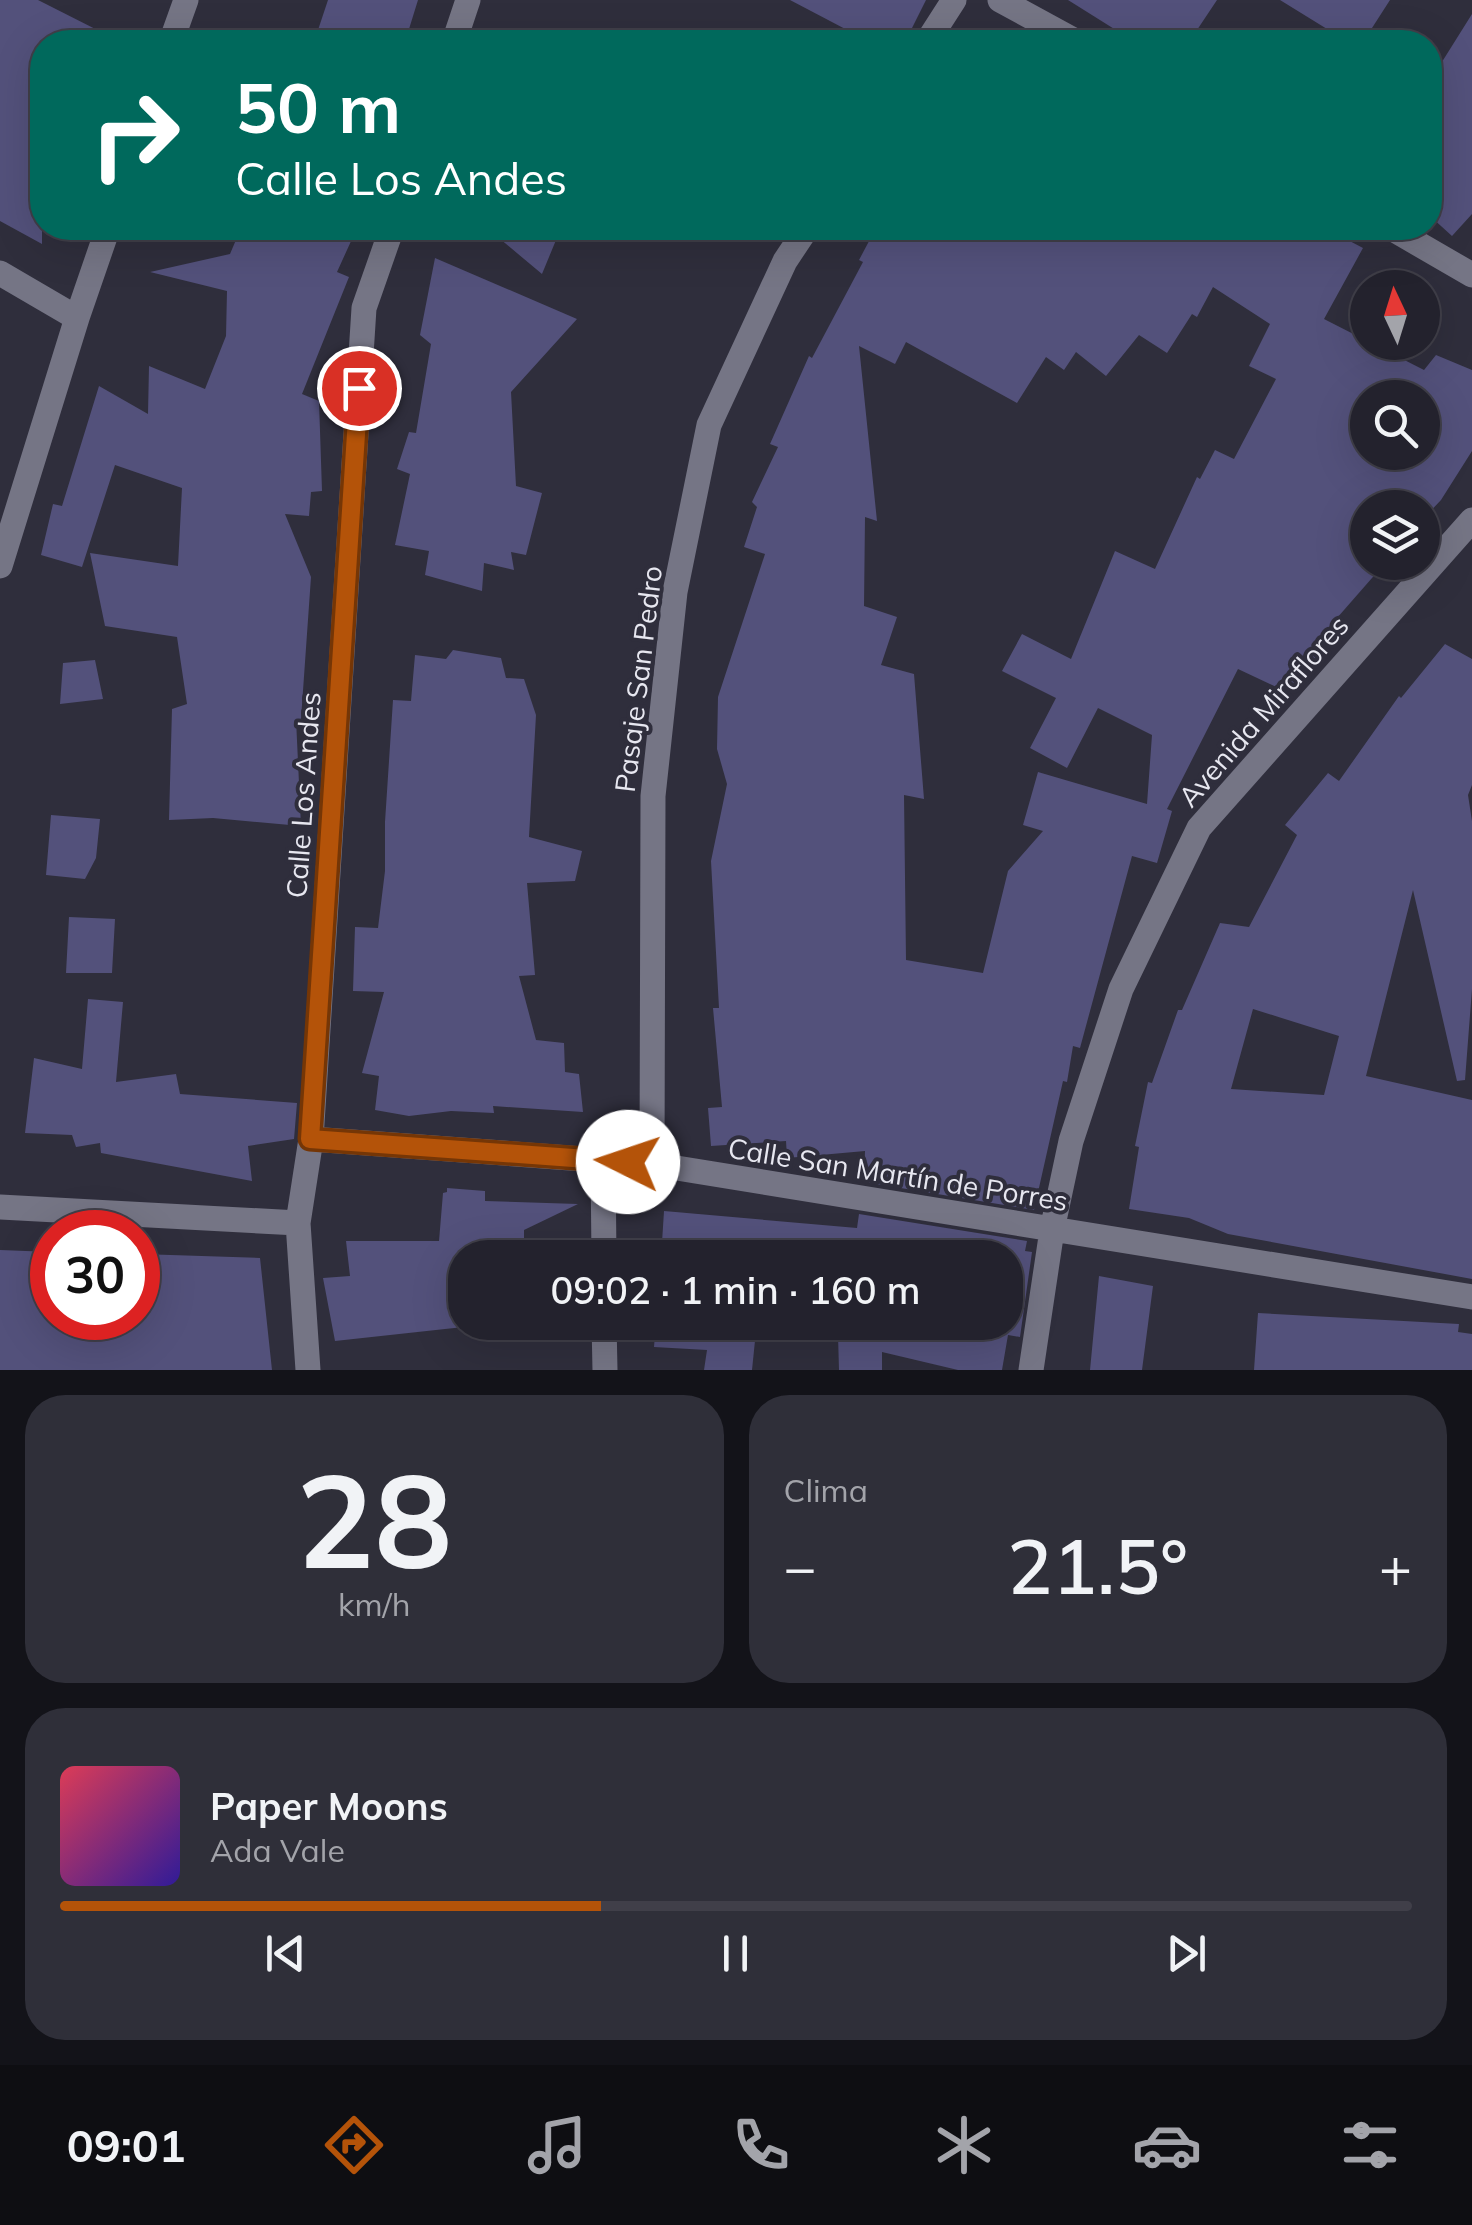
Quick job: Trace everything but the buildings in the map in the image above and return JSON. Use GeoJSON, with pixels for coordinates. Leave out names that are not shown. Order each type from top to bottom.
{"type":"FeatureCollection","features":[{"type":"Feature","properties":{"kind":"street"},"geometry":{"type":"LineString","coordinates":[[175,30],[186,0]]}},
{"type":"Feature","properties":{"kind":"street"},"geometry":{"type":"LineString","coordinates":[[458,30],[468,0]]}},
{"type":"Feature","properties":{"kind":"street"},"geometry":{"type":"LineString","coordinates":[[935,30],[954,0]]}},
{"type":"Feature","properties":{"kind":"street"},"geometry":{"type":"LineString","coordinates":[[1012,2],[1058,30]]}},
{"type":"Feature","properties":{"kind":"street"},"geometry":{"type":"LineString","coordinates":[[0,566],[5,537],[104,240]]}},
{"type":"Feature","properties":{"kind":"street","name":"Calle Los Andes"},"geometry":{"type":"LineString","coordinates":[[308,1370],[298,1223],[310,1139],[364,308],[388,240]]}},
{"type":"Feature","properties":{"kind":"street","name":"Pasaje San Pedro"},"geometry":{"type":"LineString","coordinates":[[652,1164],[653,796],[675,592],[710,425],[785,261],[799,240]]}},
{"type":"Feature","properties":{"kind":"street"},"geometry":{"type":"LineString","coordinates":[[1412,240],[1472,275]]}},
{"type":"Feature","properties":{"kind":"street"},"geometry":{"type":"LineString","coordinates":[[0,273],[77,318]]}},
{"type":"Feature","properties":{"kind":"street","name":"Avenida Miraflores"},"geometry":{"type":"LineString","coordinates":[[1031,1370],[1070,1141],[1121,989],[1199,828],[1472,520]]}},
{"type":"Feature","properties":{"kind":"street","name":"Calle San Martín de Porres"},"geometry":{"type":"LineString","coordinates":[[310,1139],[652,1164],[1472,1298]]}},
{"type":"Feature","properties":{"kind":"street"},"geometry":{"type":"LineString","coordinates":[[603,1161],[604,1240]]}},
{"type":"Feature","properties":{"kind":"street"},"geometry":{"type":"LineString","coordinates":[[0,1206],[298,1223]]}},
{"type":"Feature","properties":{"kind":"street"},"geometry":{"type":"LineString","coordinates":[[604,1340],[604,1370]]}},
{"type":"Feature","properties":{"kind":"route"},"geometry":{"type":"LineString","coordinates":[[359,388],[310,1139],[628,1162]]}}]}
